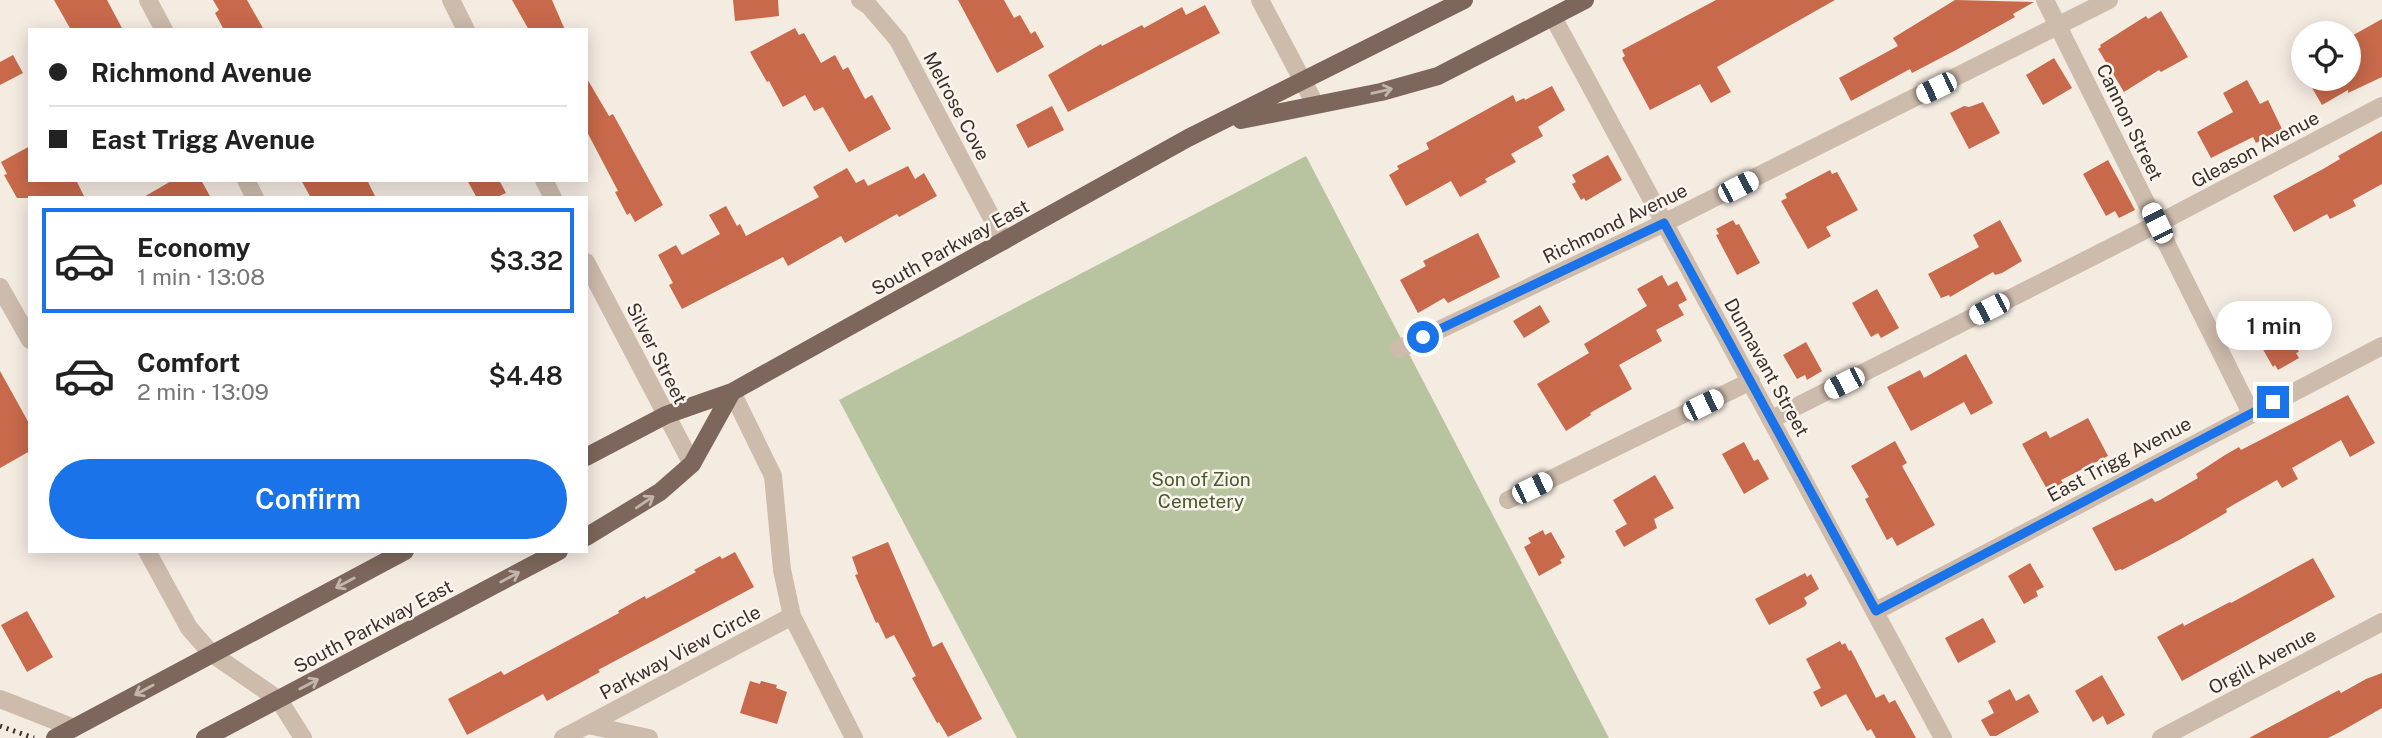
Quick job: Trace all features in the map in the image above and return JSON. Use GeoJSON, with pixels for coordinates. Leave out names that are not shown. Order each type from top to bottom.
{"type":"FeatureCollection","features":[{"type":"Feature","properties":{"kind":"main road","name":"South Parkway East"},"geometry":{"type":"LineString","coordinates":[[588,456],[666,415],[732,392],[1188,138],[1464,0]]}},
{"type":"Feature","properties":{"kind":"main road","name":"South Parkway East"},"geometry":{"type":"LineString","coordinates":[[1188,138],[1253,116],[1381,92],[1438,76],[1585,0]]}},
{"type":"Feature","properties":{"kind":"main road"},"geometry":{"type":"LineString","coordinates":[[588,536],[660,492],[692,464],[732,392]]}},
{"type":"Feature","properties":{"kind":"main road"},"geometry":{"type":"LineString","coordinates":[[55,738],[401,553]]}},
{"type":"Feature","properties":{"kind":"main road","name":"South Parkway East"},"geometry":{"type":"LineString","coordinates":[[205,738],[555,553]]}},
{"type":"Feature","properties":{"kind":"street"},"geometry":{"type":"LineString","coordinates":[[148,0],[163,28]]}},
{"type":"Feature","properties":{"kind":"street"},"geometry":{"type":"LineString","coordinates":[[451,0],[465,28]]}},
{"type":"Feature","properties":{"kind":"street","name":"Melrose Cove"},"geometry":{"type":"LineString","coordinates":[[860,0],[869,6],[898,40],[1004,241]]}},
{"type":"Feature","properties":{"kind":"street"},"geometry":{"type":"LineString","coordinates":[[1260,0],[1315,104]]}},
{"type":"Feature","properties":{"kind":"street","name":"Cannon Street"},"geometry":{"type":"LineString","coordinates":[[2045,0],[2251,414]]}},
{"type":"Feature","properties":{"kind":"street","name":"Richmond Avenue"},"geometry":{"type":"LineString","coordinates":[[1399,349],[1664,223],[2109,0]]}},
{"type":"Feature","properties":{"kind":"street","name":"Dunnavant Street"},"geometry":{"type":"LineString","coordinates":[[1553,17],[1943,738]]}},
{"type":"Feature","properties":{"kind":"street","name":"Gleason Avenue"},"geometry":{"type":"LineString","coordinates":[[1772,419],[2382,106]]}},
{"type":"Feature","properties":{"kind":"street","name":"Silver Street"},"geometry":{"type":"LineString","coordinates":[[588,266],[692,464]]}},
{"type":"Feature","properties":{"kind":"street"},"geometry":{"type":"LineString","coordinates":[[0,287],[28,336]]}},
{"type":"Feature","properties":{"kind":"street","name":"East Trigg Avenue"},"geometry":{"type":"LineString","coordinates":[[1876,611],[2382,346]]}},
{"type":"Feature","properties":{"kind":"street"},"geometry":{"type":"LineString","coordinates":[[1508,500],[1751,381]]}},
{"type":"Feature","properties":{"kind":"street","name":"Parkway View Circle"},"geometry":{"type":"LineString","coordinates":[[732,392],[773,476],[782,570],[792,616],[854,738]]}},
{"type":"Feature","properties":{"kind":"street"},"geometry":{"type":"LineString","coordinates":[[148,553],[189,628],[211,653],[279,700],[303,738]]}},
{"type":"Feature","properties":{"kind":"street","name":"Parkway View Circle"},"geometry":{"type":"LineString","coordinates":[[563,738],[792,616]]}},
{"type":"Feature","properties":{"kind":"street","name":"Orgill Avenue"},"geometry":{"type":"LineString","coordinates":[[2161,738],[2379,630]]}},
{"type":"Feature","properties":{"kind":"street"},"geometry":{"type":"LineString","coordinates":[[0,699],[74,728]]}},
{"type":"Feature","properties":{"kind":"street","name":"Parkway View Circle"},"geometry":{"type":"LineString","coordinates":[[588,725],[649,738]]}},
{"type":"Feature","properties":{"kind":"green space","name":"Son of Zion Cemetery"},"geometry":{"type":"Polygon","coordinates":[[[1306,156],[1609,738],[1017,738],[839,400],[1306,156]]]}},
{"type":"Feature","properties":{"kind":"building"},"geometry":{"type":"Polygon","coordinates":[[[54,0],[107,0],[122,28],[70,28],[54,0]]]}},
{"type":"Feature","properties":{"kind":"building"},"geometry":{"type":"Polygon","coordinates":[[[213,0],[247,0],[263,28],[223,28],[215,13],[219,10],[213,0]]]}},
{"type":"Feature","properties":{"kind":"building"},"geometry":{"type":"Polygon","coordinates":[[[512,0],[552,0],[564,28],[528,28],[512,0]]]}},
{"type":"Feature","properties":{"kind":"building"},"geometry":{"type":"Polygon","coordinates":[[[733,0],[778,0],[779,16],[735,21],[733,0]]]}},
{"type":"Feature","properties":{"kind":"building"},"geometry":{"type":"Polygon","coordinates":[[[958,0],[1004,0],[1014,18],[1020,15],[1031,34],[1035,31],[1044,47],[997,73],[958,0]]]}},
{"type":"Feature","properties":{"kind":"building"},"geometry":{"type":"Polygon","coordinates":[[[1716,0],[1835,0],[1717,67],[1731,92],[1711,103],[1700,84],[1650,110],[1622,58],[1625,56],[1622,50],[1716,0]]]}},
{"type":"Feature","properties":{"kind":"building"},"geometry":{"type":"Polygon","coordinates":[[[1955,0],[2034,2],[2013,14],[2015,17],[1956,50],[1912,73],[1910,69],[1851,101],[1839,78],[1898,46],[1893,38],[1955,0]]]}},
{"type":"Feature","properties":{"kind":"building"},"geometry":{"type":"Polygon","coordinates":[[[1205,5],[1220,33],[1068,112],[1048,75],[1101,44],[1102,46],[1142,25],[1144,28],[1182,7],[1186,15],[1205,5]]]}},
{"type":"Feature","properties":{"kind":"building"},"geometry":{"type":"Polygon","coordinates":[[[2161,11],[2188,57],[2161,72],[2159,70],[2124,92],[2098,49],[2100,45],[2146,16],[2148,19],[2161,11]]]}},
{"type":"Feature","properties":{"kind":"building"},"geometry":{"type":"Polygon","coordinates":[[[2382,19],[2382,77],[2361,87],[2361,31],[2382,19]]]}},
{"type":"Feature","properties":{"kind":"building"},"geometry":{"type":"Polygon","coordinates":[[[795,28],[799,35],[804,33],[821,63],[835,55],[843,70],[848,67],[865,99],[872,95],[891,129],[849,152],[823,107],[814,111],[805,95],[783,107],[750,52],[795,28]]]}},
{"type":"Feature","properties":{"kind":"building"},"geometry":{"type":"Polygon","coordinates":[[[13,55],[23,73],[0,85],[0,62],[13,55]]]}},
{"type":"Feature","properties":{"kind":"building"},"geometry":{"type":"Polygon","coordinates":[[[2054,58],[2072,88],[2043,105],[2026,75],[2054,58]]]}},
{"type":"Feature","properties":{"kind":"building"},"geometry":{"type":"Polygon","coordinates":[[[588,80],[609,116],[613,114],[663,205],[635,222],[630,213],[627,215],[615,192],[618,191],[588,134],[588,80]]]}},
{"type":"Feature","properties":{"kind":"building"},"geometry":{"type":"Polygon","coordinates":[[[2247,80],[2260,104],[2268,100],[2282,129],[2256,143],[2253,137],[2211,158],[2197,132],[2233,112],[2223,93],[2247,80]]]}},
{"type":"Feature","properties":{"kind":"building"},"geometry":{"type":"Polygon","coordinates":[[[1552,86],[1565,110],[1538,127],[1543,136],[1511,154],[1516,162],[1460,197],[1451,181],[1406,206],[1389,175],[1399,169],[1397,166],[1429,149],[1426,143],[1513,95],[1516,102],[1524,98],[1525,100],[1552,86]]]}},
{"type":"Feature","properties":{"kind":"building"},"geometry":{"type":"Polygon","coordinates":[[[2314,91],[2346,91],[2322,105],[2314,91]]]}},
{"type":"Feature","properties":{"kind":"building"},"geometry":{"type":"Polygon","coordinates":[[[1983,102],[2000,133],[1969,149],[1950,113],[1964,106],[1983,102]]]}},
{"type":"Feature","properties":{"kind":"building"},"geometry":{"type":"Polygon","coordinates":[[[1052,106],[1064,130],[1028,148],[1016,125],[1052,106]]]}},
{"type":"Feature","properties":{"kind":"building"},"geometry":{"type":"Polygon","coordinates":[[[2382,131],[2382,184],[2353,200],[2356,206],[2330,219],[2327,214],[2294,232],[2273,196],[2340,159],[2338,156],[2382,131]]]}},
{"type":"Feature","properties":{"kind":"building"},"geometry":{"type":"Polygon","coordinates":[[[28,147],[28,182],[77,182],[84,196],[17,198],[4,175],[7,174],[1,162],[28,147]]]}},
{"type":"Feature","properties":{"kind":"building"},"geometry":{"type":"Polygon","coordinates":[[[1608,155],[1622,180],[1586,201],[1584,198],[1581,200],[1572,184],[1576,182],[1572,175],[1608,155]]]}},
{"type":"Feature","properties":{"kind":"building"},"geometry":{"type":"Polygon","coordinates":[[[2108,160],[2135,210],[2119,218],[2115,211],[2106,216],[2083,174],[2108,160]]]}},
{"type":"Feature","properties":{"kind":"building"},"geometry":{"type":"Polygon","coordinates":[[[908,166],[915,179],[924,173],[937,196],[899,217],[897,214],[845,243],[841,236],[788,266],[783,257],[682,309],[669,285],[673,283],[658,255],[676,245],[682,255],[720,234],[709,215],[726,206],[746,236],[819,197],[813,187],[847,168],[856,183],[864,179],[868,186],[908,166]]]}},
{"type":"Feature","properties":{"kind":"building"},"geometry":{"type":"Polygon","coordinates":[[[1830,170],[1832,174],[1837,172],[1858,210],[1826,227],[1831,236],[1808,249],[1781,201],[1787,198],[1785,194],[1830,170]]]}},
{"type":"Feature","properties":{"kind":"building"},"geometry":{"type":"Polygon","coordinates":[[[170,182],[202,182],[210,196],[145,196],[170,182]]]}},
{"type":"Feature","properties":{"kind":"building"},"geometry":{"type":"Polygon","coordinates":[[[302,182],[368,182],[375,196],[310,196],[302,182]]]}},
{"type":"Feature","properties":{"kind":"building"},"geometry":{"type":"Polygon","coordinates":[[[468,182],[500,182],[506,193],[499,196],[476,196],[468,182]]]}},
{"type":"Feature","properties":{"kind":"building"},"geometry":{"type":"Polygon","coordinates":[[[1733,220],[1736,225],[1739,224],[1760,263],[1737,275],[1716,235],[1719,234],[1716,229],[1733,220]]]}},
{"type":"Feature","properties":{"kind":"building"},"geometry":{"type":"Polygon","coordinates":[[[2000,220],[2022,261],[2002,273],[1995,275],[1993,272],[1950,297],[1941,298],[1928,274],[1979,247],[1973,235],[2000,220]]]}},
{"type":"Feature","properties":{"kind":"building"},"geometry":{"type":"Polygon","coordinates":[[[1478,233],[1500,277],[1448,303],[1444,298],[1418,313],[1400,280],[1426,266],[1423,261],[1478,233]]]}},
{"type":"Feature","properties":{"kind":"building"},"geometry":{"type":"Polygon","coordinates":[[[1662,275],[1668,286],[1677,281],[1687,300],[1678,305],[1684,315],[1656,330],[1662,341],[1619,365],[1632,389],[1590,413],[1591,415],[1566,431],[1537,384],[1589,353],[1584,344],[1647,306],[1637,289],[1662,275]]]}},
{"type":"Feature","properties":{"kind":"building"},"geometry":{"type":"Polygon","coordinates":[[[1877,289],[1899,328],[1881,338],[1878,333],[1871,337],[1852,303],[1877,289]]]}},
{"type":"Feature","properties":{"kind":"building"},"geometry":{"type":"Polygon","coordinates":[[[1540,305],[1550,322],[1524,338],[1513,321],[1540,305]]]}},
{"type":"Feature","properties":{"kind":"building"},"geometry":{"type":"Polygon","coordinates":[[[2280,318],[2299,352],[2296,353],[2299,358],[2278,370],[2275,365],[2273,367],[2253,332],[2280,318]]]}},
{"type":"Feature","properties":{"kind":"building"},"geometry":{"type":"Polygon","coordinates":[[[1806,342],[1822,371],[1807,380],[1805,375],[1797,379],[1783,355],[1806,342]]]}},
{"type":"Feature","properties":{"kind":"building"},"geometry":{"type":"Polygon","coordinates":[[[1966,354],[1993,403],[1971,415],[1964,402],[1911,431],[1887,387],[1920,370],[1924,378],[1966,354]]]}},
{"type":"Feature","properties":{"kind":"building"},"geometry":{"type":"Polygon","coordinates":[[[0,371],[28,421],[28,452],[0,468],[0,371]]]}},
{"type":"Feature","properties":{"kind":"building"},"geometry":{"type":"Polygon","coordinates":[[[2348,395],[2375,443],[2350,457],[2341,440],[2292,468],[2298,479],[2282,488],[2277,480],[2181,539],[2122,570],[2115,571],[2092,528],[2152,498],[2155,502],[2160,500],[2198,478],[2196,474],[2239,447],[2241,450],[2348,395]]]}},
{"type":"Feature","properties":{"kind":"building"},"geometry":{"type":"Polygon","coordinates":[[[2088,418],[2108,456],[2061,480],[2063,483],[2048,491],[2022,444],[2046,431],[2050,438],[2088,418]]]}},
{"type":"Feature","properties":{"kind":"building"},"geometry":{"type":"Polygon","coordinates":[[[1895,441],[1907,463],[1902,466],[1935,525],[1897,546],[1892,537],[1887,540],[1865,499],[1869,497],[1851,466],[1895,441]]]}},
{"type":"Feature","properties":{"kind":"building"},"geometry":{"type":"Polygon","coordinates":[[[1744,442],[1754,461],[1758,459],[1769,479],[1744,494],[1722,454],[1744,442]]]}},
{"type":"Feature","properties":{"kind":"building"},"geometry":{"type":"Polygon","coordinates":[[[1655,475],[1674,508],[1654,519],[1657,528],[1624,547],[1615,531],[1627,524],[1613,500],[1655,475]]]}},
{"type":"Feature","properties":{"kind":"building"},"geometry":{"type":"Polygon","coordinates":[[[1543,530],[1545,535],[1551,532],[1565,557],[1560,560],[1562,563],[1539,576],[1524,547],[1531,543],[1528,538],[1543,530]]]}},
{"type":"Feature","properties":{"kind":"building"},"geometry":{"type":"Polygon","coordinates":[[[888,542],[933,647],[942,642],[982,719],[948,737],[912,678],[916,676],[894,635],[886,639],[878,622],[876,623],[855,575],[858,574],[852,557],[888,542]]]}},
{"type":"Feature","properties":{"kind":"building"},"geometry":{"type":"Polygon","coordinates":[[[735,552],[754,587],[598,670],[600,672],[547,701],[543,694],[467,735],[448,699],[501,671],[504,675],[619,613],[618,611],[645,596],[646,599],[696,572],[694,570],[720,556],[722,559],[735,552]]]}},
{"type":"Feature","properties":{"kind":"building"},"geometry":{"type":"Polygon","coordinates":[[[2313,558],[2335,597],[2182,681],[2157,637],[2231,603],[2313,558]]]}},
{"type":"Feature","properties":{"kind":"building"},"geometry":{"type":"Polygon","coordinates":[[[2030,563],[2044,587],[2036,591],[2038,596],[2024,604],[2008,576],[2030,563]]]}},
{"type":"Feature","properties":{"kind":"building"},"geometry":{"type":"Polygon","coordinates":[[[1805,573],[1807,577],[1811,574],[1819,589],[1804,598],[1807,603],[1805,606],[1769,625],[1755,599],[1805,573]]]}},
{"type":"Feature","properties":{"kind":"building"},"geometry":{"type":"Polygon","coordinates":[[[27,611],[53,657],[27,672],[1,625],[27,611]]]}},
{"type":"Feature","properties":{"kind":"building"},"geometry":{"type":"Polygon","coordinates":[[[1983,618],[1996,642],[1958,663],[1945,638],[1983,618]]]}},
{"type":"Feature","properties":{"kind":"building"},"geometry":{"type":"Polygon","coordinates":[[[1840,641],[1851,650],[1876,698],[1884,694],[1889,703],[1895,700],[1916,738],[1876,738],[1871,729],[1867,731],[1846,694],[1821,707],[1813,692],[1821,688],[1806,659],[1840,641]]]}},
{"type":"Feature","properties":{"kind":"building"},"geometry":{"type":"Polygon","coordinates":[[[2382,673],[2382,708],[2328,738],[2249,738],[2339,690],[2341,693],[2382,673]]]}},
{"type":"Feature","properties":{"kind":"building"},"geometry":{"type":"Polygon","coordinates":[[[2102,675],[2125,715],[2107,725],[2103,716],[2093,722],[2075,691],[2102,675]]]}},
{"type":"Feature","properties":{"kind":"building"},"geometry":{"type":"Polygon","coordinates":[[[750,681],[777,685],[776,688],[787,692],[777,724],[740,713],[750,681]]]}},
{"type":"Feature","properties":{"kind":"building"},"geometry":{"type":"Polygon","coordinates":[[[2010,689],[2016,701],[2029,694],[2039,712],[1996,736],[1990,736],[1981,720],[1994,713],[1988,701],[2010,689]]]}},
{"type":"Feature","properties":{"kind":"railway"},"geometry":{"type":"LineString","coordinates":[[0,726],[34,738]]}},
{"type":"Feature","properties":{"kind":"route"},"geometry":{"type":"LineString","coordinates":[[1423,337],[1664,223],[1876,611],[2273,402]]}}]}
